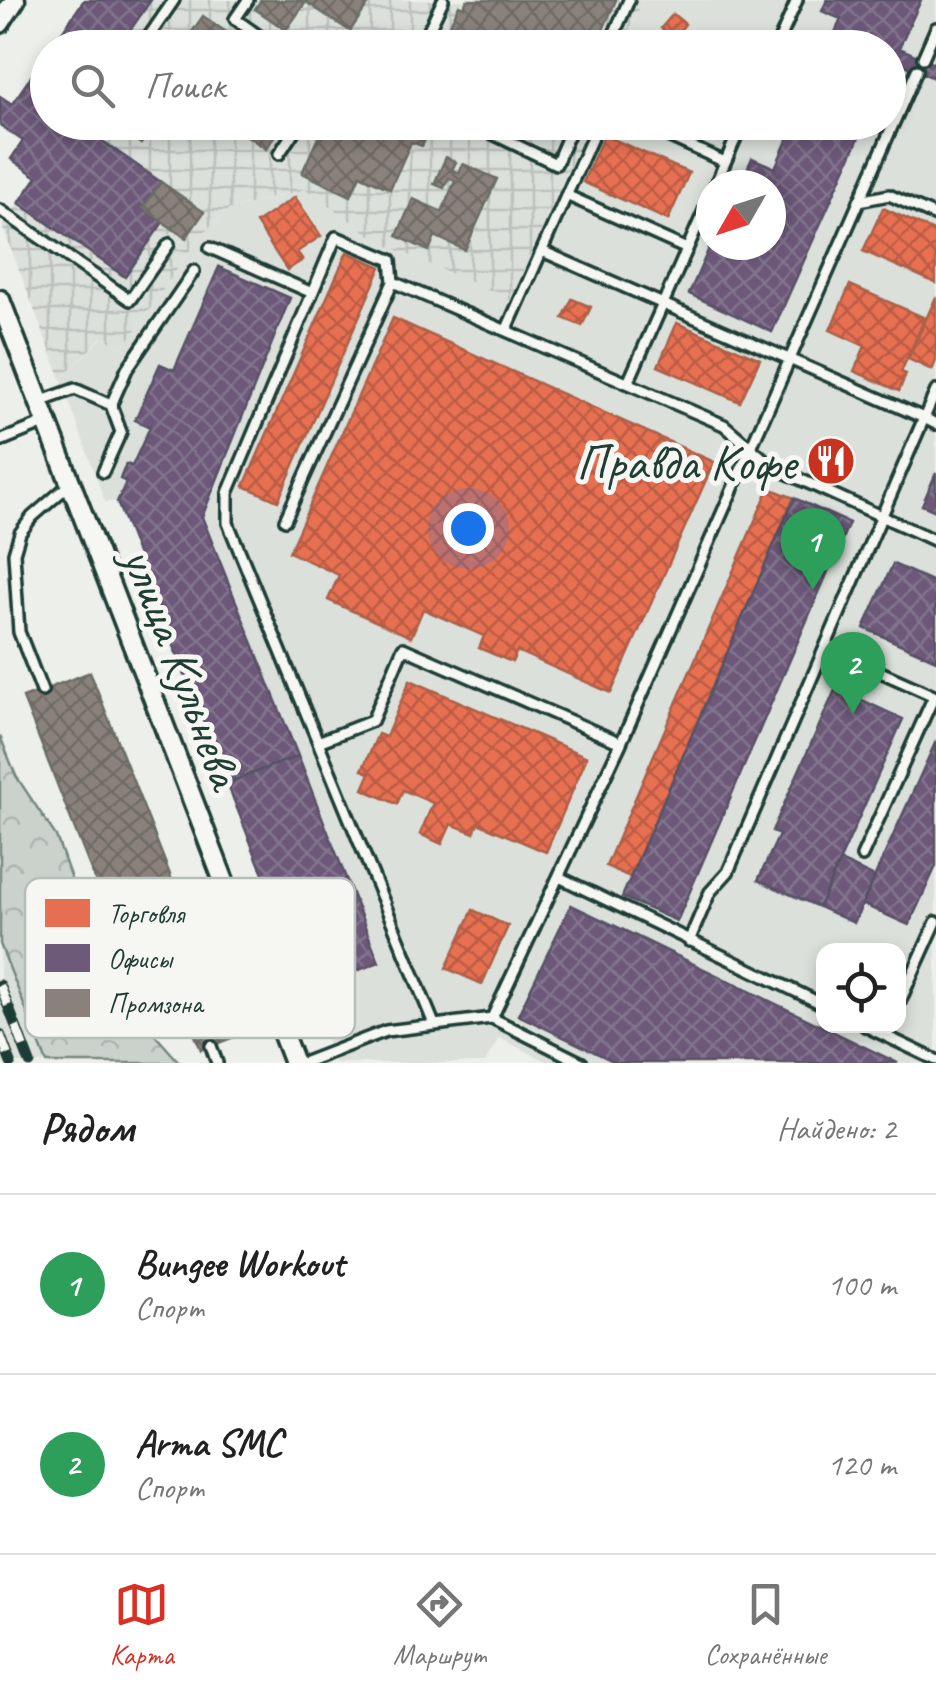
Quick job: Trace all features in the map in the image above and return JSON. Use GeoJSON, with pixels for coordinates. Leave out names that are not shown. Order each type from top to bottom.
{"type":"FeatureCollection","features":[{"type":"Feature","properties":{"kind":"street"},"geometry":{"type":"LineString","coordinates":[[0,23],[15,0]]}},
{"type":"Feature","properties":{"kind":"street","name":"улица Кульнева"},"geometry":{"type":"LineString","coordinates":[[0,300],[223,878]]}},
{"type":"Feature","properties":{"kind":"street","name":"улица Кульнева"},"geometry":{"type":"LineString","coordinates":[[284,1038],[294,1063]]}},
{"type":"Feature","properties":{"kind":"lane"},"geometry":{"type":"LineString","coordinates":[[153,30],[174,0]]}},
{"type":"Feature","properties":{"kind":"lane"},"geometry":{"type":"LineString","coordinates":[[248,0],[235,19],[251,30]]}},
{"type":"Feature","properties":{"kind":"lane"},"geometry":{"type":"LineString","coordinates":[[428,30],[442,0]]}},
{"type":"Feature","properties":{"kind":"lane"},"geometry":{"type":"LineString","coordinates":[[616,30],[629,0]]}},
{"type":"Feature","properties":{"kind":"lane"},"geometry":{"type":"LineString","coordinates":[[784,30],[797,0]]}},
{"type":"Feature","properties":{"kind":"lane"},"geometry":{"type":"LineString","coordinates":[[922,58],[936,28]]}},
{"type":"Feature","properties":{"kind":"lane"},"geometry":{"type":"LineString","coordinates":[[906,95],[917,70]]}},
{"type":"Feature","properties":{"kind":"lane"},"geometry":{"type":"LineString","coordinates":[[278,154],[288,140]]}},
{"type":"Feature","properties":{"kind":"lane"},"geometry":{"type":"LineString","coordinates":[[506,140],[556,164],[566,140]]}},
{"type":"Feature","properties":{"kind":"lane"},"geometry":{"type":"LineString","coordinates":[[506,331],[591,140]]}},
{"type":"Feature","properties":{"kind":"lane"},"geometry":{"type":"LineString","coordinates":[[676,140],[726,162]]}},
{"type":"Feature","properties":{"kind":"lane"},"geometry":{"type":"LineString","coordinates":[[722,170],[735,140]]}},
{"type":"Feature","properties":{"kind":"lane"},"geometry":{"type":"LineString","coordinates":[[492,1018],[621,743],[886,140]]}},
{"type":"Feature","properties":{"kind":"lane"},"geometry":{"type":"LineString","coordinates":[[859,201],[889,195],[936,216]]}},
{"type":"Feature","properties":{"kind":"lane"},"geometry":{"type":"LineString","coordinates":[[566,196],[687,249]]}},
{"type":"Feature","properties":{"kind":"lane"},"geometry":{"type":"LineString","coordinates":[[0,210],[130,300],[169,244]]}},
{"type":"Feature","properties":{"kind":"lane"},"geometry":{"type":"LineString","coordinates":[[628,383],[696,229]]}},
{"type":"Feature","properties":{"kind":"lane"},"geometry":{"type":"LineString","coordinates":[[286,520],[392,282],[391,260],[336,237],[228,493],[228,523],[434,1024]]}},
{"type":"Feature","properties":{"kind":"lane"},"geometry":{"type":"LineString","coordinates":[[210,248],[310,292]]}},
{"type":"Feature","properties":{"kind":"lane"},"geometry":{"type":"LineString","coordinates":[[542,250],[936,424]]}},
{"type":"Feature","properties":{"kind":"lane"},"geometry":{"type":"LineString","coordinates":[[103,472],[120,432],[111,405],[127,369],[194,271]]}},
{"type":"Feature","properties":{"kind":"lane"},"geometry":{"type":"LineString","coordinates":[[392,282],[724,425],[773,467],[936,541]]}},
{"type":"Feature","properties":{"kind":"lane"},"geometry":{"type":"LineString","coordinates":[[40,402],[75,390],[111,405]]}},
{"type":"Feature","properties":{"kind":"lane"},"geometry":{"type":"LineString","coordinates":[[690,941],[710,892],[728,872],[936,391]]}},
{"type":"Feature","properties":{"kind":"lane"},"geometry":{"type":"LineString","coordinates":[[0,441],[47,422]]}},
{"type":"Feature","properties":{"kind":"lane"},"geometry":{"type":"LineString","coordinates":[[42,690],[19,632],[14,554],[20,533],[32,517],[71,483]]}},
{"type":"Feature","properties":{"kind":"lane"},"geometry":{"type":"LineString","coordinates":[[825,647],[934,696],[862,856]]}},
{"type":"Feature","properties":{"kind":"lane"},"geometry":{"type":"LineString","coordinates":[[318,742],[372,721],[404,648],[621,743]]}},
{"type":"Feature","properties":{"kind":"lane"},"geometry":{"type":"LineString","coordinates":[[559,877],[816,1001]]}},
{"type":"Feature","properties":{"kind":"lane"},"geometry":{"type":"LineString","coordinates":[[906,988],[936,922]]}},
{"type":"Feature","properties":{"kind":"lane"},"geometry":{"type":"LineString","coordinates":[[304,1063],[386,1031],[492,1018],[582,1063]]}},
{"type":"Feature","properties":{"kind":"lane"},"geometry":{"type":"LineString","coordinates":[[892,1033],[936,1060]]}},
{"type":"Feature","properties":{"kind":"lane"},"geometry":{"type":"LineString","coordinates":[[211,1046],[218,1063]]}},
{"type":"Feature","properties":{"kind":"shaded area"},"geometry":{"type":"Polygon","coordinates":[[[84,0],[643,0],[630,30],[63,30],[84,0]]]}},
{"type":"Feature","properties":{"kind":"shaded area"},"geometry":{"type":"Polygon","coordinates":[[[643,0],[936,0],[936,1063],[550,1063],[499,1038],[485,1063],[335,1063],[325,1038],[355,1038],[355,878],[263,878],[117,502],[105,502],[61,379],[102,338],[124,347],[199,237],[228,210],[307,189],[380,242],[510,299],[581,140],[906,140],[906,30],[630,30],[643,0]]]}},
{"type":"Feature","properties":{"kind":"shaded area"},"geometry":{"type":"Polygon","coordinates":[[[30,77],[30,140],[581,140],[510,300],[380,242],[306,189],[228,210],[199,237],[124,347],[101,338],[61,379],[2,226],[36,177],[11,159],[23,141],[0,125],[0,96],[12,103],[30,77]]]}},
{"type":"Feature","properties":{"kind":"shaded area"},"geometry":{"type":"Polygon","coordinates":[[[0,944],[25,1007],[25,1038],[37,1038],[47,1063],[0,1063],[0,944]]]}},
{"type":"Feature","properties":{"kind":"green space"},"geometry":{"type":"Polygon","coordinates":[[[0,736],[16,776],[56,836],[71,878],[25,878],[25,1007],[0,944],[0,736]]]}},
{"type":"Feature","properties":{"kind":"green space"},"geometry":{"type":"Polygon","coordinates":[[[37,1038],[158,1038],[180,1063],[47,1063],[37,1038]]]}},
{"type":"Feature","properties":{"kind":"building: Торговля"},"geometry":{"type":"Polygon","coordinates":[[[673,14],[685,24],[680,30],[661,28],[673,14]]]}},
{"type":"Feature","properties":{"kind":"building: Торговля"},"geometry":{"type":"Polygon","coordinates":[[[602,140],[615,140],[689,173],[668,220],[583,182],[602,140]]]}},
{"type":"Feature","properties":{"kind":"building: Торговля"},"geometry":{"type":"Polygon","coordinates":[[[295,197],[321,236],[297,252],[303,260],[287,270],[256,223],[295,197]]]}},
{"type":"Feature","properties":{"kind":"building: Торговля"},"geometry":{"type":"Polygon","coordinates":[[[883,208],[936,232],[936,283],[863,251],[883,208]]]}},
{"type":"Feature","properties":{"kind":"building: Торговля"},"geometry":{"type":"Polygon","coordinates":[[[347,252],[381,267],[278,501],[244,486],[347,252]]]}},
{"type":"Feature","properties":{"kind":"building: Торговля"},"geometry":{"type":"Polygon","coordinates":[[[850,285],[925,318],[901,372],[906,374],[899,391],[854,371],[865,346],[830,330],[850,285]]]}},
{"type":"Feature","properties":{"kind":"building: Торговля"},"geometry":{"type":"Polygon","coordinates":[[[936,297],[936,361],[932,370],[908,359],[936,297]]]}},
{"type":"Feature","properties":{"kind":"building: Торговля"},"geometry":{"type":"Polygon","coordinates":[[[572,299],[591,307],[582,326],[563,318],[572,299]]]}},
{"type":"Feature","properties":{"kind":"building: Торговля"},"geometry":{"type":"Polygon","coordinates":[[[393,318],[714,462],[611,693],[517,651],[512,662],[479,648],[484,636],[423,609],[411,637],[328,600],[339,575],[289,552],[393,318]]]}},
{"type":"Feature","properties":{"kind":"building: Торговля"},"geometry":{"type":"Polygon","coordinates":[[[677,323],[760,359],[740,402],[658,366],[677,323]]]}},
{"type":"Feature","properties":{"kind":"building: Торговля"},"geometry":{"type":"Polygon","coordinates":[[[820,446],[841,456],[833,474],[812,464],[820,446]]]}},
{"type":"Feature","properties":{"kind":"building: Торговля"},"geometry":{"type":"Polygon","coordinates":[[[769,488],[794,498],[630,877],[606,866],[769,488]]]}},
{"type":"Feature","properties":{"kind":"building: Торговля"},"geometry":{"type":"Polygon","coordinates":[[[410,680],[587,757],[546,852],[478,823],[474,833],[451,824],[442,844],[420,834],[433,803],[403,790],[397,804],[363,789],[370,773],[362,770],[378,734],[386,737],[410,680]]]}},
{"type":"Feature","properties":{"kind":"building: Торговля"},"geometry":{"type":"Polygon","coordinates":[[[473,910],[508,926],[482,984],[446,968],[473,910]]]}},
{"type":"Feature","properties":{"kind":"building: Офисы"},"geometry":{"type":"Polygon","coordinates":[[[84,0],[151,0],[130,30],[63,30],[84,0]]]}},
{"type":"Feature","properties":{"kind":"building: Офисы"},"geometry":{"type":"Polygon","coordinates":[[[827,0],[921,0],[906,33],[836,30],[841,19],[822,11],[827,0]]]}},
{"type":"Feature","properties":{"kind":"building: Офисы"},"geometry":{"type":"Polygon","coordinates":[[[906,51],[936,64],[936,79],[906,65],[906,51]]]}},
{"type":"Feature","properties":{"kind":"building: Офисы"},"geometry":{"type":"Polygon","coordinates":[[[30,78],[30,140],[101,140],[161,182],[143,208],[163,222],[125,277],[19,203],[37,177],[11,159],[23,141],[0,125],[0,96],[12,104],[30,78]]]}},
{"type":"Feature","properties":{"kind":"building: Офисы"},"geometry":{"type":"Polygon","coordinates":[[[787,140],[858,140],[772,332],[689,294],[704,260],[786,260],[786,170],[747,170],[752,158],[775,168],[787,140]]]}},
{"type":"Feature","properties":{"kind":"building: Офисы"},"geometry":{"type":"Polygon","coordinates":[[[219,267],[290,298],[202,517],[298,756],[227,783],[117,502],[126,482],[120,479],[126,464],[132,466],[150,427],[135,420],[160,364],[174,370],[219,267]]]}},
{"type":"Feature","properties":{"kind":"building: Офисы"},"geometry":{"type":"Polygon","coordinates":[[[936,473],[936,511],[922,505],[936,473]]]}},
{"type":"Feature","properties":{"kind":"building: Офисы"},"geometry":{"type":"Polygon","coordinates":[[[794,498],[849,523],[677,921],[622,897],[794,498]]]}},
{"type":"Feature","properties":{"kind":"building: Офисы"},"geometry":{"type":"Polygon","coordinates":[[[893,564],[936,583],[936,660],[864,628],[893,564]]]}},
{"type":"Feature","properties":{"kind":"building: Офисы"},"geometry":{"type":"Polygon","coordinates":[[[836,688],[903,719],[819,907],[758,880],[779,835],[772,831],[836,688]]]}},
{"type":"Feature","properties":{"kind":"building: Офисы"},"geometry":{"type":"Polygon","coordinates":[[[936,741],[936,866],[909,925],[862,904],[936,741]]]}},
{"type":"Feature","properties":{"kind":"building: Офисы"},"geometry":{"type":"Polygon","coordinates":[[[298,756],[346,878],[265,878],[227,783],[298,756]]]}},
{"type":"Feature","properties":{"kind":"building: Офисы"},"geometry":{"type":"Polygon","coordinates":[[[840,861],[875,877],[854,923],[819,907],[840,861]]]}},
{"type":"Feature","properties":{"kind":"building: Офисы"},"geometry":{"type":"Polygon","coordinates":[[[355,901],[379,962],[355,972],[355,901]]]}},
{"type":"Feature","properties":{"kind":"building: Офисы"},"geometry":{"type":"Polygon","coordinates":[[[571,905],[816,1023],[816,1033],[836,1033],[898,1063],[617,1063],[518,1015],[571,905]]]}},
{"type":"Feature","properties":{"kind":"building: Промзона"},"geometry":{"type":"Polygon","coordinates":[[[261,0],[371,0],[351,30],[306,2],[286,30],[255,9],[261,0]]]}},
{"type":"Feature","properties":{"kind":"building: Промзона"},"geometry":{"type":"Polygon","coordinates":[[[467,0],[616,0],[603,30],[447,30],[459,5],[464,7],[467,0]]]}},
{"type":"Feature","properties":{"kind":"building: Промзона"},"geometry":{"type":"Polygon","coordinates":[[[203,16],[223,30],[193,30],[203,16]]]}},
{"type":"Feature","properties":{"kind":"building: Промзона"},"geometry":{"type":"Polygon","coordinates":[[[253,140],[272,140],[266,149],[253,140]]]}},
{"type":"Feature","properties":{"kind":"building: Промзона"},"geometry":{"type":"Polygon","coordinates":[[[317,140],[425,140],[422,146],[411,142],[390,189],[360,175],[351,196],[302,173],[317,140]]]}},
{"type":"Feature","properties":{"kind":"building: Промзона"},"geometry":{"type":"Polygon","coordinates":[[[446,157],[456,162],[452,170],[459,173],[463,164],[497,179],[465,250],[435,236],[429,251],[397,236],[413,199],[442,212],[455,181],[449,178],[444,188],[434,184],[446,157]]]}},
{"type":"Feature","properties":{"kind":"building: Промзона"},"geometry":{"type":"Polygon","coordinates":[[[161,182],[204,212],[186,238],[143,208],[161,182]]]}},
{"type":"Feature","properties":{"kind":"building: Промзона"},"geometry":{"type":"Polygon","coordinates":[[[90,672],[171,878],[94,878],[23,698],[90,672]]]}},
{"type":"Feature","properties":{"kind":"building: Промзона"},"geometry":{"type":"Polygon","coordinates":[[[196,1038],[231,1038],[201,1050],[196,1038]]]}},
{"type":"Feature","properties":{"kind":"railway"},"geometry":{"type":"LineString","coordinates":[[0,985],[30,1063]]}},
{"type":"Feature","properties":{"kind":"railway"},"geometry":{"type":"LineString","coordinates":[[0,1034],[11,1063]]}},
{"type":"Feature","properties":{"kind":"place","name":"Правда Кофе"},"geometry":{"type":"Point","coordinates":[831,461]}},
{"type":"Feature","properties":{"kind":"place","name":"Bungee Workout"},"geometry":{"type":"Point","coordinates":[813,590]}},
{"type":"Feature","properties":{"kind":"place","name":"Arma SMC"},"geometry":{"type":"Point","coordinates":[853,714]}}]}
